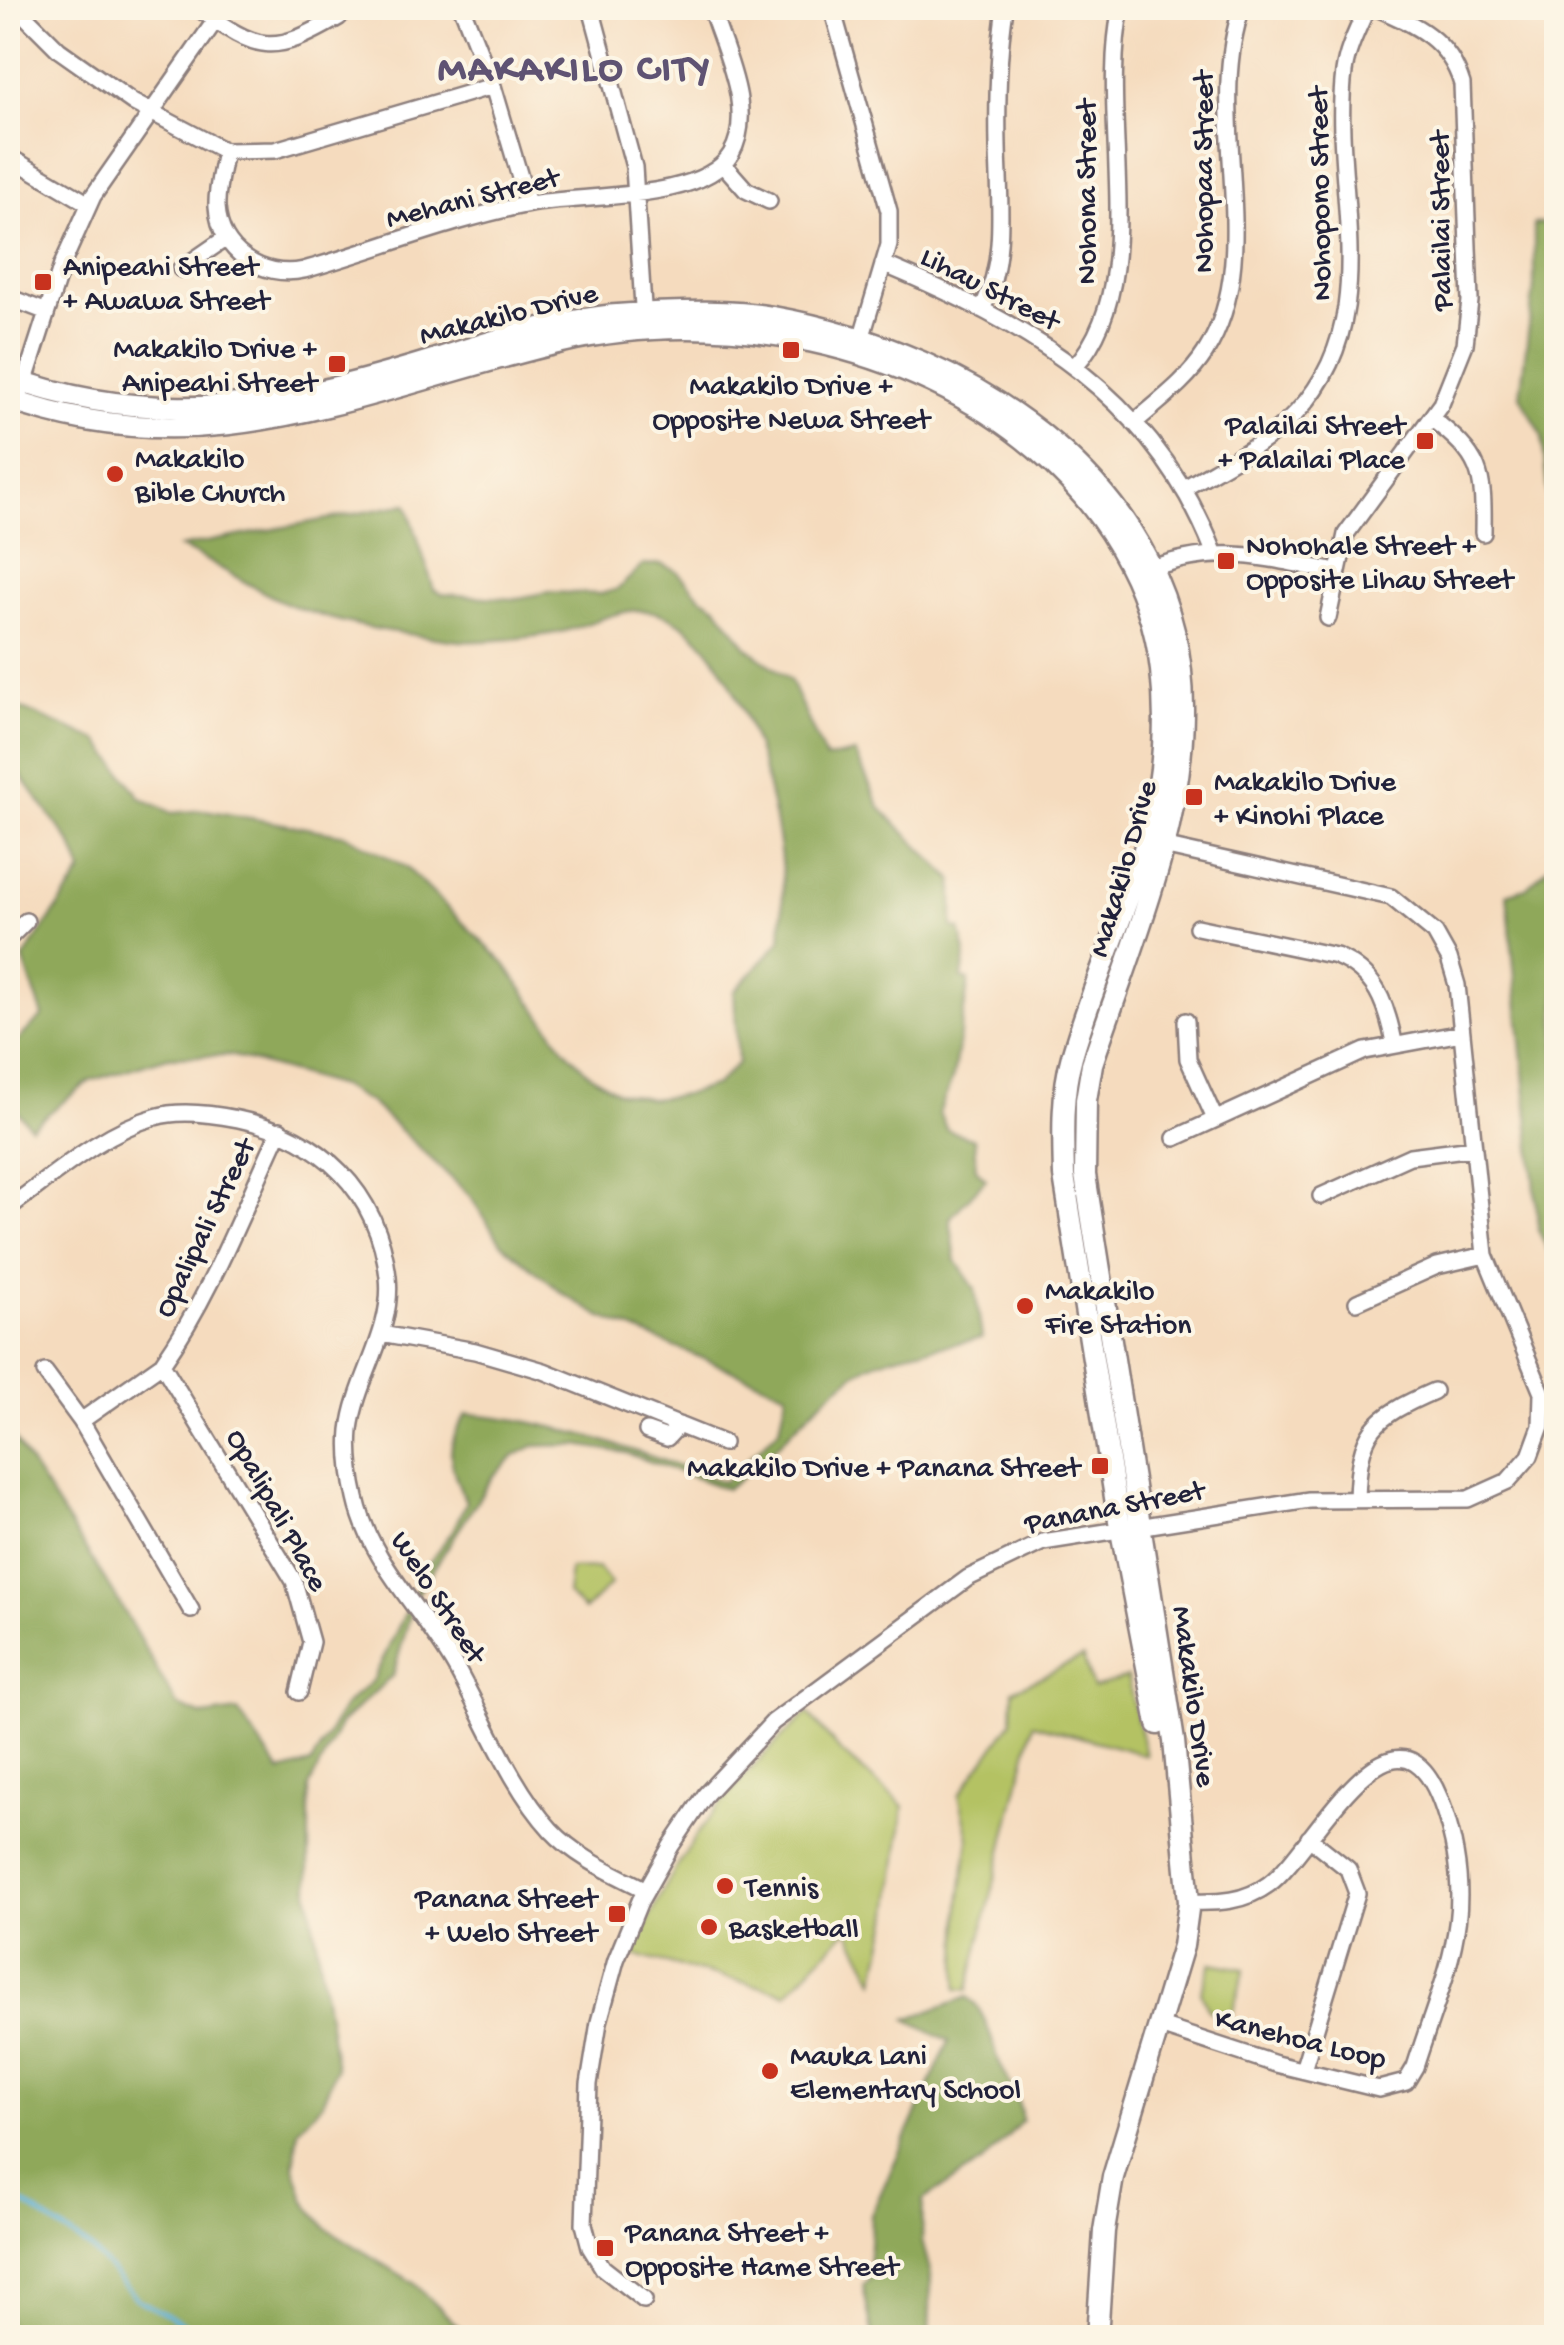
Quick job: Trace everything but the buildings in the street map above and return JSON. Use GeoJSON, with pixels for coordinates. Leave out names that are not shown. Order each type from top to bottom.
{"type":"FeatureCollection","features":[{"type":"Feature","properties":{"kind":"main road","name":"Makakilo Drive"},"geometry":{"type":"LineString","coordinates":[[14,391],[92,422],[158,428],[236,424],[292,417],[358,401],[644,322],[859,345],[1014,430],[1091,504],[1143,572],[1165,706],[1156,845],[1072,1059],[1065,1098],[1064,1176],[1097,1296],[1142,1523],[1185,1828],[1189,1902],[1183,1946],[1113,2177],[1097,2338]]}},
{"type":"Feature","properties":{"kind":"main road","name":"Makakilo Drive"},"geometry":{"type":"LineString","coordinates":[[1097,1296],[1120,1527],[1162,1742],[1185,1828]]}},
{"type":"Feature","properties":{"kind":"street"},"geometry":{"type":"LineString","coordinates":[[17,8],[58,50],[134,103],[151,108],[226,151],[275,150],[493,86]]}},
{"type":"Feature","properties":{"kind":"street"},"geometry":{"type":"LineString","coordinates":[[198,8],[219,14],[247,42],[271,47],[284,45],[339,17]]}},
{"type":"Feature","properties":{"kind":"street"},"geometry":{"type":"LineString","coordinates":[[462,8],[493,86],[528,204]]}},
{"type":"Feature","properties":{"kind":"street"},"geometry":{"type":"LineString","coordinates":[[590,8],[620,102],[637,190],[644,322]]}},
{"type":"Feature","properties":{"kind":"street"},"geometry":{"type":"LineString","coordinates":[[711,8],[740,110],[739,135],[724,164],[750,194],[769,201]]}},
{"type":"Feature","properties":{"kind":"street"},"geometry":{"type":"LineString","coordinates":[[832,8],[887,194],[890,228],[859,345]]}},
{"type":"Feature","properties":{"kind":"street"},"geometry":{"type":"LineString","coordinates":[[983,308],[994,282],[1000,245],[997,94],[1004,8]]}},
{"type":"Feature","properties":{"kind":"street","name":"Nohona Street"},"geometry":{"type":"LineString","coordinates":[[1075,366],[1102,329],[1114,286],[1113,56],[1121,8]]}},
{"type":"Feature","properties":{"kind":"street","name":"Nohopaa Street"},"geometry":{"type":"LineString","coordinates":[[1134,423],[1192,371],[1213,338],[1227,302],[1232,264],[1229,65],[1242,8]]}},
{"type":"Feature","properties":{"kind":"street","name":"Nohopono Street"},"geometry":{"type":"LineString","coordinates":[[1183,489],[1281,426],[1312,394],[1338,346],[1350,292],[1344,70],[1367,8]]}},
{"type":"Feature","properties":{"kind":"street","name":"Palailai Street"},"geometry":{"type":"LineString","coordinates":[[1328,618],[1336,572],[1351,526],[1431,418],[1455,375],[1469,323],[1464,94],[1455,65],[1437,41],[1376,8]]}},
{"type":"Feature","properties":{"kind":"street"},"geometry":{"type":"LineString","coordinates":[[14,391],[89,204],[151,108],[219,14]]}},
{"type":"Feature","properties":{"kind":"street"},"geometry":{"type":"LineString","coordinates":[[180,269],[226,238],[217,206],[226,151]]}},
{"type":"Feature","properties":{"kind":"street"},"geometry":{"type":"LineString","coordinates":[[8,156],[89,204]]}},
{"type":"Feature","properties":{"kind":"street","name":"Mehani Street"},"geometry":{"type":"LineString","coordinates":[[226,238],[256,265],[296,272],[528,204],[689,186],[724,164]]}},
{"type":"Feature","properties":{"kind":"street","name":"Lihau Street"},"geometry":{"type":"LineString","coordinates":[[883,264],[983,308],[1075,366],[1134,423],[1183,489],[1214,552]]}},
{"type":"Feature","properties":{"kind":"street"},"geometry":{"type":"LineString","coordinates":[[8,296],[47,312]]}},
{"type":"Feature","properties":{"kind":"street"},"geometry":{"type":"LineString","coordinates":[[1431,418],[1462,442],[1476,460],[1483,482],[1484,534]]}},
{"type":"Feature","properties":{"kind":"street"},"geometry":{"type":"LineString","coordinates":[[1143,572],[1214,552],[1336,572]]}},
{"type":"Feature","properties":{"kind":"street","name":"Panana Street"},"geometry":{"type":"LineString","coordinates":[[644,2300],[611,2275],[590,2247],[583,2200],[589,2084],[599,2022],[616,1960],[646,1890],[706,1794],[796,1704],[992,1563],[1042,1542],[1142,1523],[1309,1500],[1449,1501],[1479,1496],[1516,1474],[1535,1446],[1543,1415],[1540,1382],[1486,1255],[1454,972],[1435,933],[1404,904],[1364,888],[1156,845]]}},
{"type":"Feature","properties":{"kind":"street"},"geometry":{"type":"LineString","coordinates":[[8,939],[26,920]]}},
{"type":"Feature","properties":{"kind":"street"},"geometry":{"type":"LineString","coordinates":[[1197,927],[1336,956],[1352,964],[1382,995],[1394,1042]]}},
{"type":"Feature","properties":{"kind":"street"},"geometry":{"type":"LineString","coordinates":[[1186,1021],[1188,1060],[1215,1119]]}},
{"type":"Feature","properties":{"kind":"street"},"geometry":{"type":"LineString","coordinates":[[1175,1138],[1346,1059],[1394,1042],[1462,1033]]}},
{"type":"Feature","properties":{"kind":"street","name":"Welo Street"},"geometry":{"type":"LineString","coordinates":[[8,1208],[135,1124],[160,1115],[214,1114],[280,1130],[300,1136],[334,1163],[359,1196],[376,1230],[388,1277],[381,1334],[350,1428],[350,1462],[368,1536],[453,1662],[545,1822],[582,1856],[646,1890]]}},
{"type":"Feature","properties":{"kind":"street","name":"Opalipali Street"},"geometry":{"type":"LineString","coordinates":[[81,1422],[162,1364],[200,1307],[280,1130]]}},
{"type":"Feature","properties":{"kind":"street"},"geometry":{"type":"LineString","coordinates":[[1321,1196],[1410,1156],[1474,1148]]}},
{"type":"Feature","properties":{"kind":"street"},"geometry":{"type":"LineString","coordinates":[[1357,1302],[1430,1269],[1486,1255]]}},
{"type":"Feature","properties":{"kind":"street"},"geometry":{"type":"LineString","coordinates":[[381,1334],[475,1351],[544,1371],[723,1442]]}},
{"type":"Feature","properties":{"kind":"street","name":"Opalipali Place"},"geometry":{"type":"LineString","coordinates":[[162,1364],[294,1581],[311,1642],[299,1692]]}},
{"type":"Feature","properties":{"kind":"street"},"geometry":{"type":"LineString","coordinates":[[45,1372],[81,1422],[192,1610]]}},
{"type":"Feature","properties":{"kind":"street"},"geometry":{"type":"LineString","coordinates":[[1357,1498],[1360,1453],[1370,1431],[1394,1409],[1434,1392]]}},
{"type":"Feature","properties":{"kind":"street"},"geometry":{"type":"LineString","coordinates":[[647,1431],[667,1438],[679,1425]]}},
{"type":"Feature","properties":{"kind":"street","name":"Kanehoa Loop"},"geometry":{"type":"LineString","coordinates":[[1157,2025],[1382,2090],[1408,2080],[1457,1932],[1462,1891],[1458,1850],[1436,1784],[1427,1770],[1414,1762],[1389,1762],[1351,1785],[1282,1873],[1257,1892],[1227,1902],[1189,1902]]}},
{"type":"Feature","properties":{"kind":"street"},"geometry":{"type":"LineString","coordinates":[[1303,2070],[1358,1893],[1348,1869],[1309,1838]]}},
{"type":"Feature","properties":{"kind":"green space"},"geometry":{"type":"Polygon","coordinates":[[[1556,223],[1556,636],[1550,612],[1552,540],[1542,435],[1520,395],[1534,286],[1534,224],[1556,223]]]}},
{"type":"Feature","properties":{"kind":"green space"},"geometry":{"type":"Polygon","coordinates":[[[407,504],[434,590],[442,594],[514,599],[548,592],[601,594],[618,589],[643,565],[661,564],[677,571],[701,597],[716,606],[747,647],[790,680],[826,759],[855,753],[881,809],[953,880],[953,928],[960,929],[966,952],[962,978],[969,980],[953,1077],[939,1113],[947,1130],[974,1139],[976,1169],[986,1179],[950,1218],[956,1261],[975,1289],[982,1338],[903,1354],[861,1370],[727,1489],[626,1453],[578,1445],[534,1446],[516,1455],[493,1476],[415,1598],[393,1675],[341,1723],[309,1787],[309,1893],[336,2068],[322,2103],[298,2129],[294,2166],[304,2199],[325,2227],[415,2284],[469,2337],[8,2337],[8,1429],[113,1592],[177,1705],[203,1716],[238,1711],[280,1772],[311,1764],[344,1706],[373,1680],[429,1563],[453,1530],[466,1502],[453,1467],[451,1447],[467,1414],[565,1430],[724,1482],[780,1428],[787,1393],[600,1316],[565,1295],[501,1243],[470,1196],[440,1167],[371,1103],[340,1086],[230,1055],[168,1057],[90,1081],[31,1127],[15,1109],[8,1115],[8,1049],[43,1016],[23,959],[82,872],[72,845],[8,758],[8,703],[99,741],[141,798],[172,813],[205,810],[346,835],[406,867],[505,964],[563,1047],[588,1073],[617,1092],[651,1099],[684,1095],[716,1085],[738,1063],[734,992],[781,940],[782,872],[771,798],[743,709],[722,669],[696,637],[666,616],[631,611],[565,631],[508,639],[463,641],[386,631],[322,616],[281,601],[180,547],[407,504]]]}},
{"type":"Feature","properties":{"kind":"green space"},"geometry":{"type":"Polygon","coordinates":[[[1556,860],[1556,1266],[1539,1232],[1507,894],[1526,888],[1556,860]]]}},
{"type":"Feature","properties":{"kind":"green space"},"geometry":{"type":"Polygon","coordinates":[[[598,1568],[611,1584],[584,1610],[567,1594],[570,1569],[598,1568]]]}},
{"type":"Feature","properties":{"kind":"green space"},"geometry":{"type":"Polygon","coordinates":[[[1083,1657],[1093,1688],[1127,1677],[1146,1755],[1033,1724],[968,1990],[957,1989],[960,1902],[969,1838],[959,1795],[1012,1721],[1013,1690],[1083,1657]]]}},
{"type":"Feature","properties":{"kind":"green space"},"geometry":{"type":"Polygon","coordinates":[[[808,1713],[840,1751],[904,1806],[889,1920],[875,1980],[848,1929],[787,1993],[633,1955],[667,1884],[706,1823],[752,1768],[808,1713]]]}},
{"type":"Feature","properties":{"kind":"green space"},"geometry":{"type":"Polygon","coordinates":[[[1211,1963],[1245,1969],[1232,2014],[1209,2011],[1201,1992],[1211,1963]]]}},
{"type":"Feature","properties":{"kind":"green space"},"geometry":{"type":"Polygon","coordinates":[[[968,1997],[984,2019],[1022,2121],[984,2161],[923,2200],[922,2240],[931,2275],[929,2337],[873,2337],[863,2285],[869,2279],[871,2215],[949,2041],[907,2019],[968,1997]]]}},
{"type":"Feature","properties":{"kind":"waterway"},"geometry":{"type":"LineString","coordinates":[[8,2179],[17,2199],[90,2248],[137,2299],[210,2338]]}},
{"type":"Feature","properties":{"kind":"place","name":"Anipeahi Street + Awawa Street"},"geometry":{"type":"Point","coordinates":[43,282]}},
{"type":"Feature","properties":{"kind":"place","name":"Makakilo Drive + Opposite Newa Street"},"geometry":{"type":"Point","coordinates":[791,350]}},
{"type":"Feature","properties":{"kind":"place","name":"Makakilo Drive + Anipeahi Street"},"geometry":{"type":"Point","coordinates":[337,364]}},
{"type":"Feature","properties":{"kind":"place","name":"Palailai Street + Palailai Place"},"geometry":{"type":"Point","coordinates":[1425,441]}},
{"type":"Feature","properties":{"kind":"place","name":"Makakilo Bible Church"},"geometry":{"type":"Point","coordinates":[115,474]}},
{"type":"Feature","properties":{"kind":"place","name":"Nohohale Street + Opposite Lihau Street"},"geometry":{"type":"Point","coordinates":[1226,561]}},
{"type":"Feature","properties":{"kind":"place","name":"Makakilo Drive + Kinohi Place"},"geometry":{"type":"Point","coordinates":[1194,797]}},
{"type":"Feature","properties":{"kind":"place","name":"Makakilo Fire Station"},"geometry":{"type":"Point","coordinates":[1025,1306]}},
{"type":"Feature","properties":{"kind":"place","name":"Makakilo Drive + Panana Street"},"geometry":{"type":"Point","coordinates":[1100,1466]}},
{"type":"Feature","properties":{"kind":"place","name":"Tennis"},"geometry":{"type":"Point","coordinates":[725,1886]}},
{"type":"Feature","properties":{"kind":"place","name":"Panana Street + Welo Street"},"geometry":{"type":"Point","coordinates":[617,1914]}},
{"type":"Feature","properties":{"kind":"place","name":"Basketball"},"geometry":{"type":"Point","coordinates":[709,1927]}},
{"type":"Feature","properties":{"kind":"place","name":"Mauka Lani Elementary School"},"geometry":{"type":"Point","coordinates":[770,2071]}},
{"type":"Feature","properties":{"kind":"place","name":"Panana Street + Opposite Hame Street"},"geometry":{"type":"Point","coordinates":[605,2248]}},
{"type":"Feature","properties":{"kind":"district","name":"MAKAKILO CITY"},"geometry":{"type":"Point","coordinates":[575,65]}}]}
